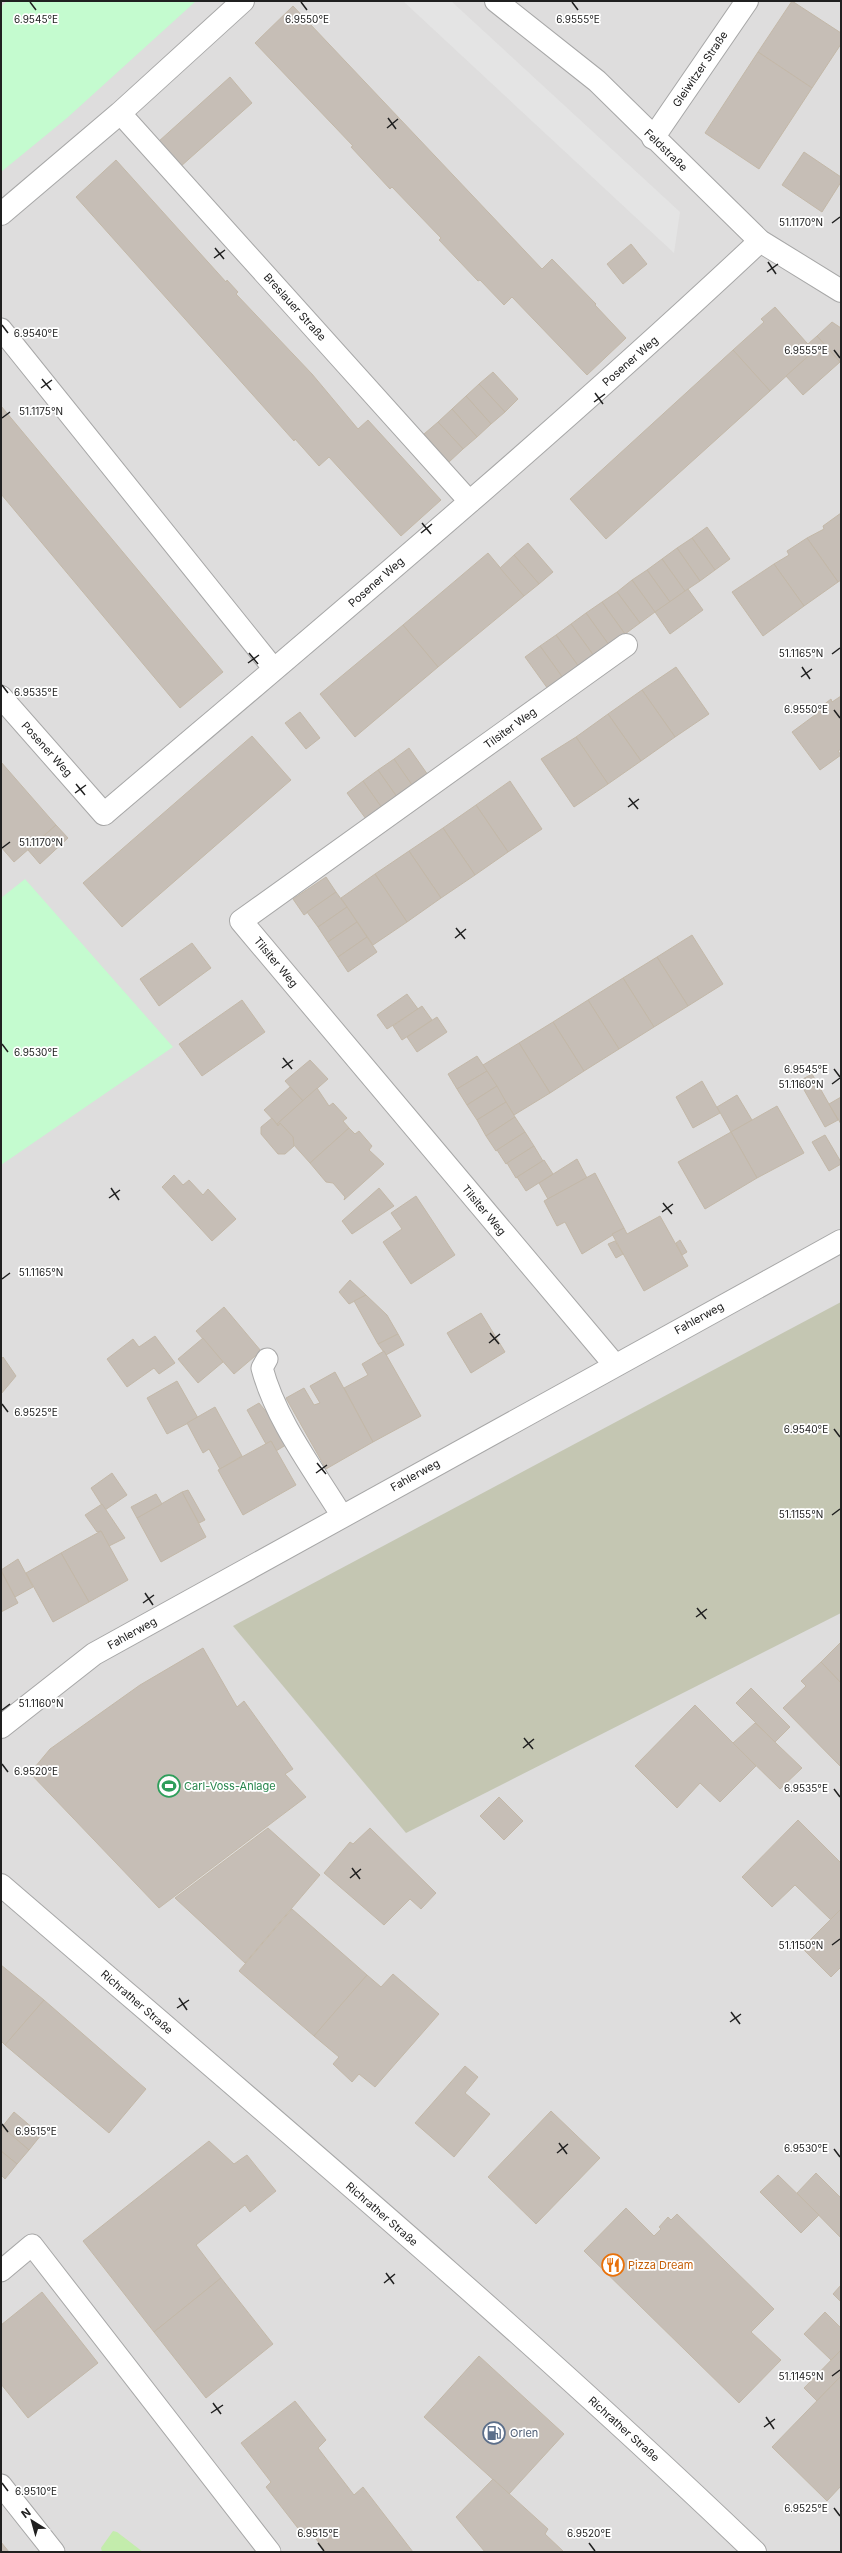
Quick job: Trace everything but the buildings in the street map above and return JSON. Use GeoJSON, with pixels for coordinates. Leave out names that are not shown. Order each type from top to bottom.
{"type":"FeatureCollection","features":[{"type":"Feature","properties":{"kind":"street"},"geometry":{"type":"LineString","coordinates":[[1,214],[120,113],[243,1]]}},
{"type":"Feature","properties":{"kind":"street","name":"Feldstraße"},"geometry":{"type":"LineString","coordinates":[[496,1],[597,81],[760,241],[841,291]]}},
{"type":"Feature","properties":{"kind":"street","name":"Gleiwitzer Straße"},"geometry":{"type":"LineString","coordinates":[[654,138],[747,1]]}},
{"type":"Feature","properties":{"kind":"street","name":"Posener Weg"},"geometry":{"type":"LineString","coordinates":[[1,697],[104,814],[470,502],[656,339],[760,241]]}},
{"type":"Feature","properties":{"kind":"street","name":"Tilsiter Weg"},"geometry":{"type":"LineString","coordinates":[[614,1364],[241,921],[626,645]]}},
{"type":"Feature","properties":{"kind":"street","name":"Fahlerweg"},"geometry":{"type":"LineString","coordinates":[[1,1727],[94,1654],[614,1364],[841,1241]]}},
{"type":"Feature","properties":{"kind":"street","name":"Richrather Straße"},"geometry":{"type":"LineString","coordinates":[[1,1885],[433,2258],[639,2441],[755,2552]]}},
{"type":"Feature","properties":{"kind":"lane","name":"Breslauer Straße"},"geometry":{"type":"LineString","coordinates":[[120,113],[470,502]]}},
{"type":"Feature","properties":{"kind":"lane"},"geometry":{"type":"LineString","coordinates":[[1,329],[274,669]]}},
{"type":"Feature","properties":{"kind":"lane"},"geometry":{"type":"LineString","coordinates":[[267,1359],[262,1368],[267,1387],[290,1430],[342,1516]]}},
{"type":"Feature","properties":{"kind":"lane"},"geometry":{"type":"LineString","coordinates":[[1,2271],[32,2246],[270,2552]]}},
{"type":"Feature","properties":{"kind":"lane"},"geometry":{"type":"LineString","coordinates":[[1,2485],[54,2552]]}},
{"type":"Feature","properties":{"kind":"shaded area"},"geometry":{"type":"Polygon","coordinates":[[[1,1],[841,1],[841,2552],[1,2552],[1,1]]]}},
{"type":"Feature","properties":{"kind":"shaded area"},"geometry":{"type":"Polygon","coordinates":[[[403,1],[451,1],[680,212],[674,253],[403,1]]]}},
{"type":"Feature","properties":{"kind":"shaded area"},"geometry":{"type":"Polygon","coordinates":[[[841,1302],[841,1613],[406,1833],[233,1626],[841,1302]]]}},
{"type":"Feature","properties":{"kind":"green space"},"geometry":{"type":"Polygon","coordinates":[[[7,1],[196,1],[67,118],[1,172],[1,7],[7,1]]]}},
{"type":"Feature","properties":{"kind":"green space"},"geometry":{"type":"Polygon","coordinates":[[[25,879],[173,1047],[1,1165],[1,898],[25,879]]]}},
{"type":"Feature","properties":{"kind":"green space"},"geometry":{"type":"Polygon","coordinates":[[[113,2531],[117,2532],[143,2552],[102,2552],[101,2548],[113,2531]]]}},
{"type":"Feature","properties":{"kind":"place","name":"Carl-Voss-Anlage"},"geometry":{"type":"Point","coordinates":[169,1786]}},
{"type":"Feature","properties":{"kind":"place","name":"Pizza Dream"},"geometry":{"type":"Point","coordinates":[613,2265]}},
{"type":"Feature","properties":{"kind":"place","name":"Orlen"},"geometry":{"type":"Point","coordinates":[494,2433]}}]}
